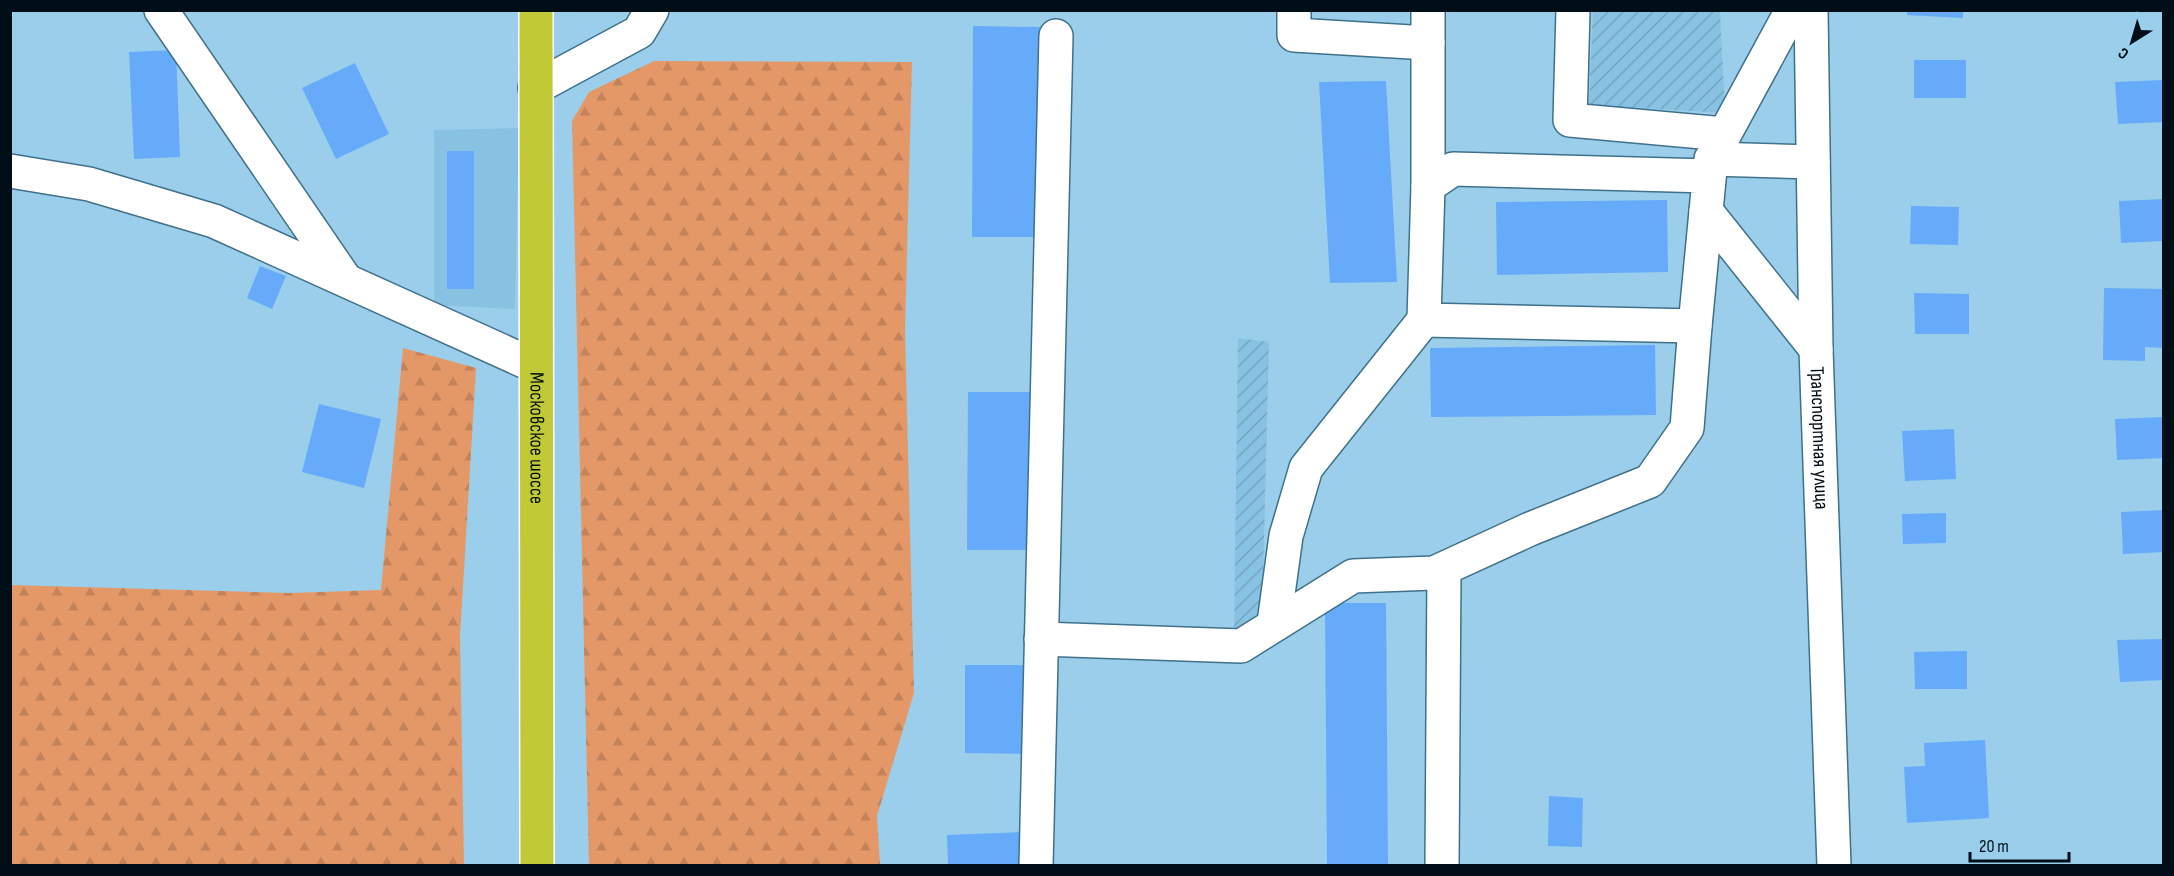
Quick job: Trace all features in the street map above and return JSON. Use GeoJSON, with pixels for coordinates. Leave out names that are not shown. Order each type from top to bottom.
{"type":"FeatureCollection","features":[{"type":"Feature","properties":{"kind":"highway","name":"Московское шоссе"},"geometry":{"type":"LineString","coordinates":[[536,10],[537,866]]}},
{"type":"Feature","properties":{"kind":"street"},"geometry":{"type":"LineString","coordinates":[[161,10],[345,279]]}},
{"type":"Feature","properties":{"kind":"street"},"geometry":{"type":"LineString","coordinates":[[535,88],[639,32],[651,10]]}},
{"type":"Feature","properties":{"kind":"street"},"geometry":{"type":"LineString","coordinates":[[1274,623],[1286,536],[1306,468],[1424,320],[1428,186],[1428,10]]}},
{"type":"Feature","properties":{"kind":"street"},"geometry":{"type":"LineString","coordinates":[[1573,10],[1570,120],[1715,156]]}},
{"type":"Feature","properties":{"kind":"street"},"geometry":{"type":"LineString","coordinates":[[1041,639],[1241,646],[1274,623],[1353,576],[1434,573],[1530,530],[1650,481],[1687,428],[1706,211],[1715,156],[1792,10]]}},
{"type":"Feature","properties":{"kind":"street","name":"Транспортная улица"},"geometry":{"type":"LineString","coordinates":[[1811,10],[1816,349],[1834,866]]}},
{"type":"Feature","properties":{"kind":"street"},"geometry":{"type":"LineString","coordinates":[[1288,15],[1294,35],[1428,43]]}},
{"type":"Feature","properties":{"kind":"street"},"geometry":{"type":"LineString","coordinates":[[1036,866],[1056,36]]}},
{"type":"Feature","properties":{"kind":"street"},"geometry":{"type":"LineString","coordinates":[[1428,186],[1453,169],[1715,156],[1813,162]]}},
{"type":"Feature","properties":{"kind":"street"},"geometry":{"type":"LineString","coordinates":[[10,171],[89,184],[214,221],[535,366]]}},
{"type":"Feature","properties":{"kind":"street"},"geometry":{"type":"LineString","coordinates":[[1706,211],[1816,349]]}},
{"type":"Feature","properties":{"kind":"street"},"geometry":{"type":"LineString","coordinates":[[1424,320],[1695,326]]}},
{"type":"Feature","properties":{"kind":"street"},"geometry":{"type":"LineString","coordinates":[[1442,866],[1444,569]]}},
{"type":"Feature","properties":{"kind":"shaded area"},"geometry":{"type":"Polygon","coordinates":[[[1593,11],[1720,11],[1725,113],[1589,105],[1593,11]]]}},
{"type":"Feature","properties":{"kind":"shaded area"},"geometry":{"type":"Polygon","coordinates":[[[519,128],[515,309],[434,305],[434,130],[519,128]]]}},
{"type":"Feature","properties":{"kind":"shaded area"},"geometry":{"type":"Polygon","coordinates":[[[1238,338],[1269,342],[1262,619],[1234,632],[1238,338]]]}},
{"type":"Feature","properties":{"kind":"green space"},"geometry":{"type":"Polygon","coordinates":[[[654,61],[912,62],[905,330],[914,693],[877,816],[880,865],[589,865],[572,121],[589,92],[654,61]]]}},
{"type":"Feature","properties":{"kind":"green space"},"geometry":{"type":"Polygon","coordinates":[[[403,348],[476,368],[460,637],[464,865],[11,865],[11,585],[289,593],[381,590],[403,348]]]}},
{"type":"Feature","properties":{"kind":"building"},"geometry":{"type":"Polygon","coordinates":[[[1907,10],[1963,10],[1963,18],[1907,15],[1907,10]]]}},
{"type":"Feature","properties":{"kind":"building"},"geometry":{"type":"Polygon","coordinates":[[[973,26],[1040,27],[1039,237],[972,237],[973,26]]]}},
{"type":"Feature","properties":{"kind":"building"},"geometry":{"type":"Polygon","coordinates":[[[176,50],[180,157],[134,159],[129,52],[176,50]]]}},
{"type":"Feature","properties":{"kind":"building"},"geometry":{"type":"Polygon","coordinates":[[[1914,60],[1966,60],[1966,98],[1914,98],[1914,60]]]}},
{"type":"Feature","properties":{"kind":"building"},"geometry":{"type":"Polygon","coordinates":[[[355,63],[389,134],[336,159],[302,88],[355,63]]]}},
{"type":"Feature","properties":{"kind":"building"},"geometry":{"type":"Polygon","coordinates":[[[2164,80],[2164,122],[2118,124],[2115,82],[2164,80]]]}},
{"type":"Feature","properties":{"kind":"building"},"geometry":{"type":"Polygon","coordinates":[[[1386,81],[1397,282],[1330,283],[1319,82],[1386,81]]]}},
{"type":"Feature","properties":{"kind":"building"},"geometry":{"type":"Polygon","coordinates":[[[447,151],[474,151],[474,289],[447,289],[447,151]]]}},
{"type":"Feature","properties":{"kind":"building"},"geometry":{"type":"Polygon","coordinates":[[[2164,199],[2164,241],[2121,243],[2119,201],[2164,199]]]}},
{"type":"Feature","properties":{"kind":"building"},"geometry":{"type":"Polygon","coordinates":[[[1667,200],[1668,272],[1497,275],[1496,202],[1667,200]]]}},
{"type":"Feature","properties":{"kind":"building"},"geometry":{"type":"Polygon","coordinates":[[[1911,206],[1959,207],[1958,245],[1910,244],[1911,206]]]}},
{"type":"Feature","properties":{"kind":"building"},"geometry":{"type":"Polygon","coordinates":[[[260,266],[286,276],[272,309],[247,298],[260,266]]]}},
{"type":"Feature","properties":{"kind":"building"},"geometry":{"type":"Polygon","coordinates":[[[2104,288],[2164,289],[2164,348],[2145,347],[2145,361],[2103,360],[2104,288]]]}},
{"type":"Feature","properties":{"kind":"building"},"geometry":{"type":"Polygon","coordinates":[[[1914,293],[1969,294],[1969,334],[1915,334],[1914,293]]]}},
{"type":"Feature","properties":{"kind":"building"},"geometry":{"type":"Polygon","coordinates":[[[1655,345],[1656,415],[1431,417],[1430,348],[1655,345]]]}},
{"type":"Feature","properties":{"kind":"building"},"geometry":{"type":"Polygon","coordinates":[[[968,392],[1035,392],[1035,550],[967,550],[968,392]]]}},
{"type":"Feature","properties":{"kind":"building"},"geometry":{"type":"Polygon","coordinates":[[[319,404],[381,419],[364,488],[302,472],[319,404]]]}},
{"type":"Feature","properties":{"kind":"building"},"geometry":{"type":"Polygon","coordinates":[[[2164,417],[2164,458],[2117,460],[2115,419],[2164,417]]]}},
{"type":"Feature","properties":{"kind":"building"},"geometry":{"type":"Polygon","coordinates":[[[1954,429],[1956,479],[1905,481],[1902,431],[1954,429]]]}},
{"type":"Feature","properties":{"kind":"building"},"geometry":{"type":"Polygon","coordinates":[[[2164,510],[2164,552],[2123,554],[2121,512],[2164,510]]]}},
{"type":"Feature","properties":{"kind":"building"},"geometry":{"type":"Polygon","coordinates":[[[1946,513],[1946,543],[1903,544],[1902,514],[1946,513]]]}},
{"type":"Feature","properties":{"kind":"building"},"geometry":{"type":"Polygon","coordinates":[[[1325,603],[1386,603],[1388,866],[1327,866],[1325,603]]]}},
{"type":"Feature","properties":{"kind":"building"},"geometry":{"type":"Polygon","coordinates":[[[2164,639],[2164,680],[2120,682],[2117,640],[2164,639]]]}},
{"type":"Feature","properties":{"kind":"building"},"geometry":{"type":"Polygon","coordinates":[[[1967,651],[1967,689],[1915,689],[1914,652],[1967,651]]]}},
{"type":"Feature","properties":{"kind":"building"},"geometry":{"type":"Polygon","coordinates":[[[965,665],[1030,665],[1029,754],[965,753],[965,665]]]}},
{"type":"Feature","properties":{"kind":"building"},"geometry":{"type":"Polygon","coordinates":[[[1985,740],[1989,818],[1907,823],[1904,767],[1925,766],[1924,743],[1985,740]]]}},
{"type":"Feature","properties":{"kind":"building"},"geometry":{"type":"Polygon","coordinates":[[[1549,796],[1583,798],[1582,847],[1548,846],[1549,796]]]}},
{"type":"Feature","properties":{"kind":"building"},"geometry":{"type":"Polygon","coordinates":[[[1023,832],[1024,866],[948,866],[947,835],[1023,832]]]}}]}
